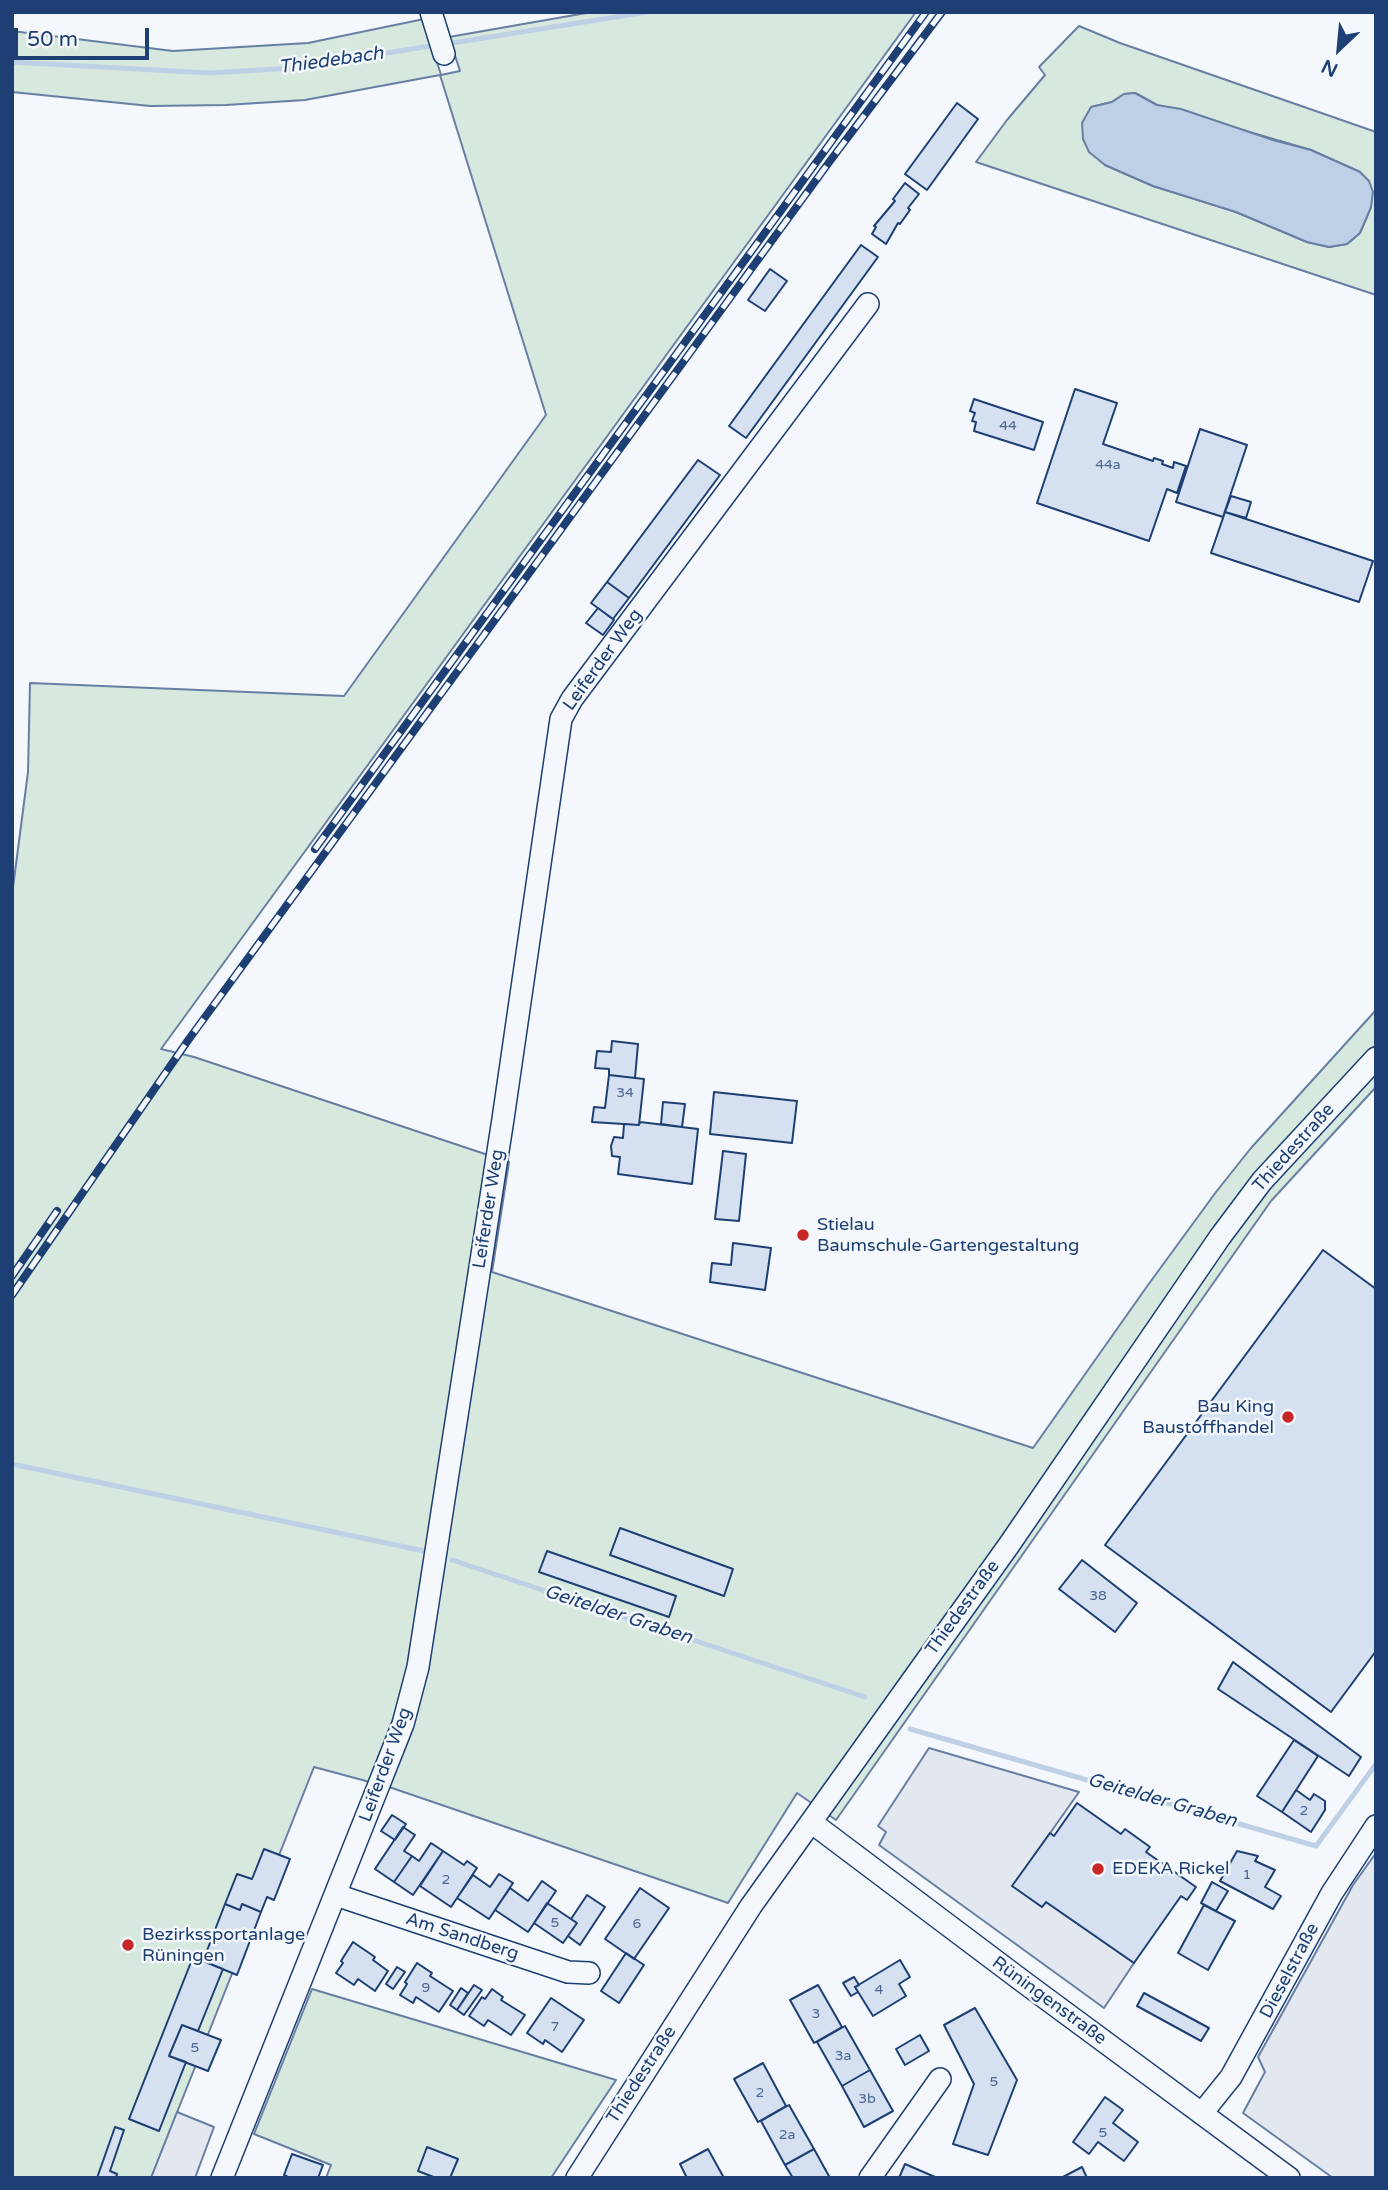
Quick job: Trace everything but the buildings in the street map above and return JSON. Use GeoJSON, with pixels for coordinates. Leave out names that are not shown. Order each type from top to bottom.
{"type":"FeatureCollection","features":[{"type":"Feature","properties":{"kind":"street"},"geometry":{"type":"LineString","coordinates":[[433,20],[444,54]]}},
{"type":"Feature","properties":{"kind":"street","name":"Leiferder Weg"},"geometry":{"type":"LineString","coordinates":[[222,2178],[403,1724],[418,1667],[505,1105],[561,719],[572,699],[868,304]]}},
{"type":"Feature","properties":{"kind":"street","name":"Thiedestraße"},"geometry":{"type":"LineString","coordinates":[[577,2178],[745,1916],[1009,1545],[1220,1237],[1262,1181],[1376,1058]]}},
{"type":"Feature","properties":{"kind":"street","name":"Rüningenstraße"},"geometry":{"type":"LineString","coordinates":[[811,1822],[1289,2178]]}},
{"type":"Feature","properties":{"kind":"street","name":"Dieselstraße"},"geometry":{"type":"LineString","coordinates":[[1202,2113],[1231,2077],[1332,1893],[1376,1826]]}},
{"type":"Feature","properties":{"kind":"street","name":"Am Sandberg"},"geometry":{"type":"LineString","coordinates":[[336,1895],[568,1972],[589,1973]]}},
{"type":"Feature","properties":{"kind":"street"},"geometry":{"type":"LineString","coordinates":[[870,2178],[940,2079]]}},
{"type":"Feature","properties":{"kind":"shaded area"},"geometry":{"type":"Polygon","coordinates":[[[592,12],[916,12],[161,1049],[194,1057],[509,1162],[492,1272],[1033,1448],[1216,1192],[1251,1148],[1376,1010],[1376,1087],[1271,1201],[836,1820],[797,1793],[728,1903],[392,1788],[314,1767],[151,2178],[12,2178],[12,895],[28,772],[30,683],[344,696],[546,415],[440,75],[305,100],[226,105],[150,106],[12,92],[12,31],[173,51],[308,43],[424,19],[441,75],[460,71],[449,37],[592,12]]]}},
{"type":"Feature","properties":{"kind":"shaded area"},"geometry":{"type":"Polygon","coordinates":[[[1079,26],[1120,43],[1376,132],[1376,295],[976,162],[1045,75],[1039,67],[1079,26]],[[1135,93],[1124,94],[1112,102],[1091,107],[1105,165],[1153,186],[1236,212],[1307,242],[1329,247],[1347,244],[1360,233],[1371,207],[1360,172],[1311,150],[1157,105],[1135,93]]]}},
{"type":"Feature","properties":{"kind":"shaded area"},"geometry":{"type":"Polygon","coordinates":[[[929,1748],[1079,1792],[1013,1886],[1042,1907],[1046,1902],[1134,1963],[1104,2008],[879,1845],[886,1832],[878,1826],[929,1748]]]}},
{"type":"Feature","properties":{"kind":"shaded area"},"geometry":{"type":"Polygon","coordinates":[[[1376,1853],[1376,2178],[1333,2178],[1243,2113],[1265,2072],[1258,2057],[1353,1885],[1376,1853]]]}},
{"type":"Feature","properties":{"kind":"shaded area"},"geometry":{"type":"Polygon","coordinates":[[[312,1989],[616,2080],[551,2178],[326,2178],[331,2165],[254,2134],[312,1989]]]}},
{"type":"Feature","properties":{"kind":"shaded area"},"geometry":{"type":"Polygon","coordinates":[[[177,2112],[214,2127],[195,2178],[151,2178],[177,2112]]]}},
{"type":"Feature","properties":{"kind":"water"},"geometry":{"type":"Polygon","coordinates":[[[1135,93],[1157,105],[1181,109],[1311,150],[1360,172],[1369,181],[1373,192],[1371,207],[1360,233],[1347,244],[1329,247],[1307,242],[1236,212],[1153,186],[1105,165],[1089,152],[1083,139],[1082,123],[1091,107],[1112,102],[1124,94],[1135,93]]]}},
{"type":"Feature","properties":{"kind":"waterway","name":"Thiedebach"},"geometry":{"type":"LineString","coordinates":[[446,44],[647,12]]}},
{"type":"Feature","properties":{"kind":"waterway","name":"Thiedebach"},"geometry":{"type":"LineString","coordinates":[[12,62],[209,73],[293,68],[437,45]]}},
{"type":"Feature","properties":{"kind":"waterway","name":"Geitelder Graben"},"geometry":{"type":"LineString","coordinates":[[12,1464],[424,1551]]}},
{"type":"Feature","properties":{"kind":"waterway","name":"Geitelder Graben"},"geometry":{"type":"LineString","coordinates":[[452,1560],[865,1697]]}},
{"type":"Feature","properties":{"kind":"waterway","name":"Geitelder Graben"},"geometry":{"type":"LineString","coordinates":[[910,1729],[1316,1846],[1376,1764]]}},
{"type":"Feature","properties":{"kind":"railway"},"geometry":{"type":"LineString","coordinates":[[315,849],[926,12]]}},
{"type":"Feature","properties":{"kind":"railway"},"geometry":{"type":"LineString","coordinates":[[12,1295],[189,1039],[830,161],[942,12]]}},
{"type":"Feature","properties":{"kind":"railway"},"geometry":{"type":"LineString","coordinates":[[12,1276],[57,1211]]}},
{"type":"Feature","properties":{"kind":"place","name":"Stielau Baumschule-Gartengestaltung"},"geometry":{"type":"Point","coordinates":[803,1235]}},
{"type":"Feature","properties":{"kind":"place","name":"Bau King Baustoffhandel"},"geometry":{"type":"Point","coordinates":[1288,1417]}},
{"type":"Feature","properties":{"kind":"place","name":"EDEKA Rickel"},"geometry":{"type":"Point","coordinates":[1098,1869]}},
{"type":"Feature","properties":{"kind":"place","name":"Bezirkssportanlage Rüningen"},"geometry":{"type":"Point","coordinates":[128,1945]}}]}
